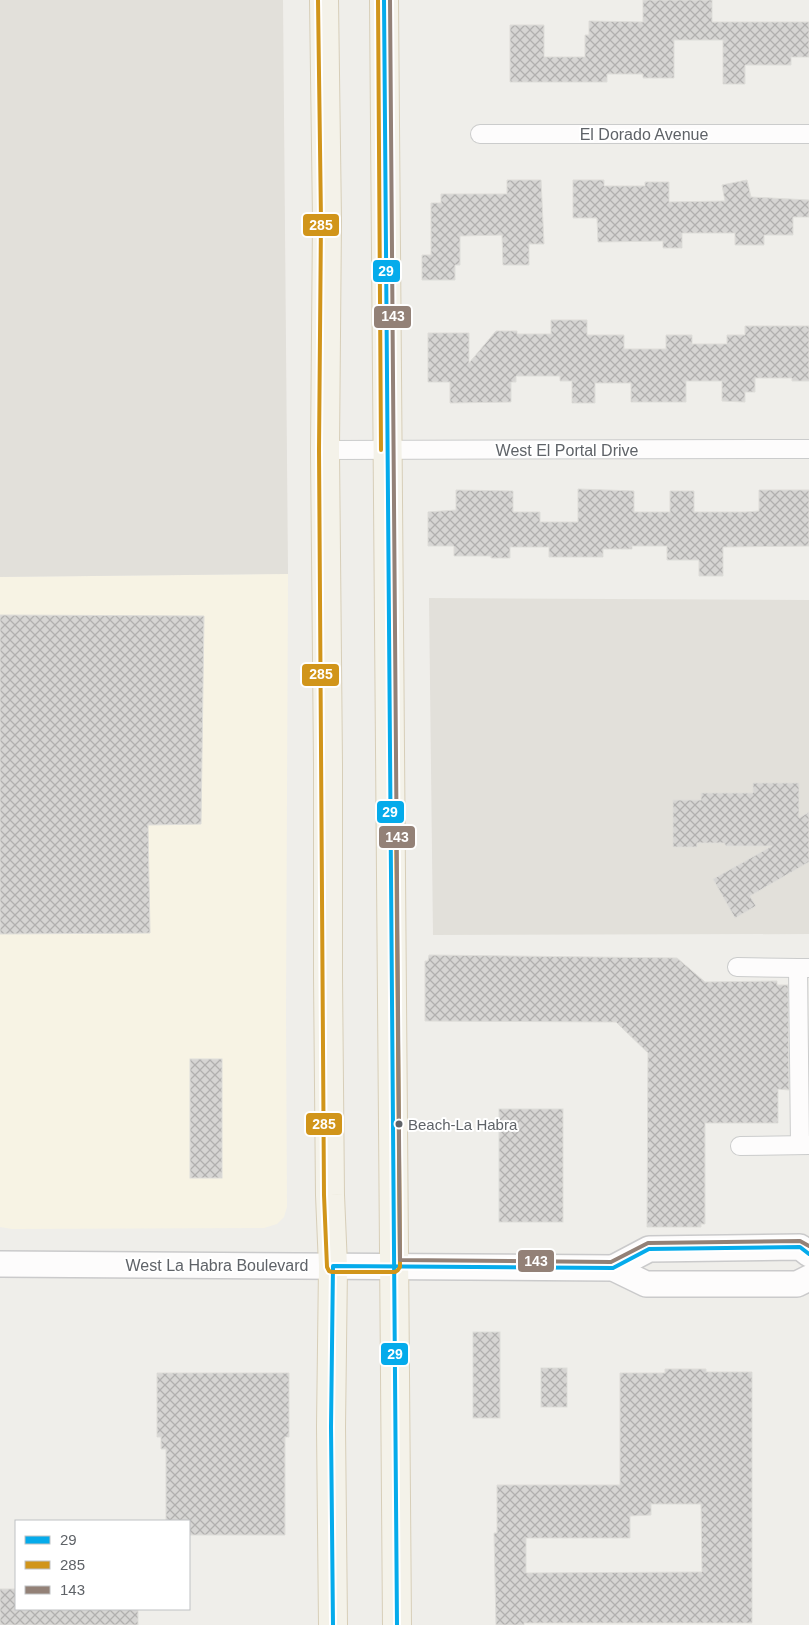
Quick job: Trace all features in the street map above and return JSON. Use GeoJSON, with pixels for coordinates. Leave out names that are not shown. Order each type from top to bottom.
{"type":"FeatureCollection","features":[{"type":"Feature","properties":{"kind":"main road"},"geometry":{"type":"LineString","coordinates":[[324,0],[327,220],[325,450],[328,986],[330,1195],[333,1266],[331,1427],[333,1625]]}},
{"type":"Feature","properties":{"kind":"main road"},"geometry":{"type":"LineString","coordinates":[[384,0],[397,1625]]}},
{"type":"Feature","properties":{"kind":"main road","name":"West La Habra Boulevard"},"geometry":{"type":"LineString","coordinates":[[613,1268],[649,1249],[800,1247],[809,1254]]}},
{"type":"Feature","properties":{"kind":"main road","name":"West La Habra Boulevard"},"geometry":{"type":"LineString","coordinates":[[0,1264],[613,1268],[646,1284],[797,1284],[809,1278]]}},
{"type":"Feature","properties":{"kind":"street","name":"El Dorado Avenue"},"geometry":{"type":"LineString","coordinates":[[480,134],[809,134]]}},
{"type":"Feature","properties":{"kind":"street","name":"West El Portal Drive"},"geometry":{"type":"LineString","coordinates":[[325,450],[809,450]]}},
{"type":"Feature","properties":{"kind":"street"},"geometry":{"type":"LineString","coordinates":[[737,967],[804,968],[804,1145],[740,1146]]}},
{"type":"Feature","properties":{"kind":"shaded area"},"geometry":{"type":"Polygon","coordinates":[[[0,0],[283,0],[288,574],[0,577],[0,0]]]}},
{"type":"Feature","properties":{"kind":"shaded area"},"geometry":{"type":"Polygon","coordinates":[[[288,574],[287,1207],[284,1217],[277,1224],[264,1228],[12,1229],[0,1227],[0,577],[288,574]]]}},
{"type":"Feature","properties":{"kind":"shaded area"},"geometry":{"type":"Polygon","coordinates":[[[429,598],[809,600],[809,934],[433,935],[429,598]]]}},
{"type":"Feature","properties":{"kind":"building"},"geometry":{"type":"Polygon","coordinates":[[[643,0],[712,0],[712,22],[809,22],[809,57],[791,57],[791,65],[745,65],[745,84],[723,84],[723,40],[674,40],[674,78],[643,78],[643,74],[607,74],[607,82],[510,82],[510,25],[544,25],[544,57],[585,57],[585,35],[589,35],[589,21],[643,22],[643,0]]]}},
{"type":"Feature","properties":{"kind":"building"},"geometry":{"type":"Polygon","coordinates":[[[507,180],[541,180],[544,244],[529,244],[529,265],[503,265],[502,235],[460,236],[460,265],[455,265],[455,280],[422,280],[422,255],[431,255],[431,203],[441,203],[441,194],[507,194],[507,180]]]}},
{"type":"Feature","properties":{"kind":"building"},"geometry":{"type":"Polygon","coordinates":[[[573,180],[604,180],[604,186],[645,186],[645,182],[669,182],[669,202],[725,201],[722,185],[747,180],[751,197],[809,200],[809,217],[793,217],[793,235],[764,235],[764,245],[735,245],[735,233],[682,233],[682,248],[663,248],[663,241],[598,242],[597,218],[573,218],[573,180]]]}},
{"type":"Feature","properties":{"kind":"building"},"geometry":{"type":"Polygon","coordinates":[[[551,320],[587,320],[587,335],[624,335],[624,349],[666,349],[666,335],[692,335],[692,344],[727,344],[727,335],[745,335],[745,326],[809,326],[809,381],[792,381],[792,378],[755,378],[755,392],[745,392],[745,402],[722,401],[722,381],[686,381],[686,402],[631,402],[631,383],[595,383],[595,403],[572,403],[572,381],[560,381],[560,376],[516,376],[516,382],[511,382],[511,402],[450,403],[450,382],[428,382],[428,333],[469,333],[469,363],[496,331],[517,331],[517,334],[551,334],[551,320]]]}},
{"type":"Feature","properties":{"kind":"building"},"geometry":{"type":"Polygon","coordinates":[[[578,489],[634,491],[634,512],[670,512],[670,491],[694,491],[694,512],[746,512],[759,511],[759,490],[809,490],[809,546],[723,547],[723,576],[699,576],[699,560],[667,560],[667,546],[632,546],[632,549],[603,549],[603,557],[549,557],[549,547],[510,547],[510,558],[491,558],[491,556],[454,556],[454,546],[428,546],[428,512],[456,510],[456,490],[513,491],[513,512],[540,512],[540,522],[578,522],[578,489]]]}},
{"type":"Feature","properties":{"kind":"building"},"geometry":{"type":"Polygon","coordinates":[[[0,615],[204,616],[201,824],[148,825],[150,933],[0,934],[0,615]]]}},
{"type":"Feature","properties":{"kind":"building"},"geometry":{"type":"Polygon","coordinates":[[[753,783],[799,783],[799,818],[809,812],[809,862],[750,896],[756,906],[735,918],[713,879],[772,846],[726,846],[724,843],[697,843],[697,847],[673,847],[673,800],[701,800],[701,793],[753,793],[753,783]]]}},
{"type":"Feature","properties":{"kind":"building"},"geometry":{"type":"Polygon","coordinates":[[[429,955],[677,958],[705,982],[777,981],[777,985],[788,985],[789,1090],[778,1089],[778,1123],[705,1123],[705,1224],[701,1224],[701,1227],[647,1227],[648,1053],[616,1022],[425,1021],[425,961],[428,961],[429,955]]]}},
{"type":"Feature","properties":{"kind":"building"},"geometry":{"type":"Polygon","coordinates":[[[190,1059],[222,1059],[222,1178],[190,1178],[190,1059]]]}},
{"type":"Feature","properties":{"kind":"building"},"geometry":{"type":"Polygon","coordinates":[[[499,1109],[563,1109],[563,1222],[499,1222],[499,1109]]]}},
{"type":"Feature","properties":{"kind":"building"},"geometry":{"type":"Polygon","coordinates":[[[473,1332],[500,1332],[500,1418],[473,1418],[473,1332]]]}},
{"type":"Feature","properties":{"kind":"building"},"geometry":{"type":"Polygon","coordinates":[[[541,1368],[567,1368],[567,1407],[541,1407],[541,1368]]]}},
{"type":"Feature","properties":{"kind":"building"},"geometry":{"type":"Polygon","coordinates":[[[665,1369],[706,1369],[706,1372],[752,1372],[752,1623],[524,1623],[524,1625],[496,1625],[494,1533],[497,1533],[497,1485],[620,1485],[620,1373],[665,1373],[665,1369]],[[651,1504],[651,1515],[630,1516],[630,1538],[526,1538],[526,1573],[702,1572],[701,1504],[651,1504]]]}},
{"type":"Feature","properties":{"kind":"building"},"geometry":{"type":"Polygon","coordinates":[[[157,1373],[289,1373],[289,1437],[285,1437],[285,1535],[190,1535],[190,1520],[166,1520],[166,1449],[161,1449],[161,1437],[157,1437],[157,1373]]]}},
{"type":"Feature","properties":{"kind":"building"},"geometry":{"type":"Polygon","coordinates":[[[0,1589],[15,1589],[15,1610],[138,1610],[138,1625],[0,1625],[0,1589]]]}},
{"type":"Feature","properties":{"kind":"transit line","name":"285"},"geometry":{"type":"LineString","coordinates":[[318,0],[321,220],[319,450],[324,1195],[327,1267],[332,1272],[395,1272],[400,1267],[396,813]]}},
{"type":"Feature","properties":{"kind":"transit line","name":"285"},"geometry":{"type":"LineString","coordinates":[[378,0],[381,450]]}},
{"type":"Feature","properties":{"kind":"transit line","name":"29"},"geometry":{"type":"LineString","coordinates":[[384,0],[397,1625]]}},
{"type":"Feature","properties":{"kind":"transit line","name":"143"},"geometry":{"type":"LineString","coordinates":[[390,0],[400,1260],[611,1262],[648,1243],[800,1241],[809,1246]]}},
{"type":"Feature","properties":{"kind":"transit line","name":"29"},"geometry":{"type":"LineString","coordinates":[[333,1625],[331,1427],[333,1266],[613,1268],[649,1249],[800,1247],[809,1254]]}},
{"type":"Feature","properties":{"kind":"place","name":"Beach-La Habra"},"geometry":{"type":"Point","coordinates":[399,1124]}}]}
